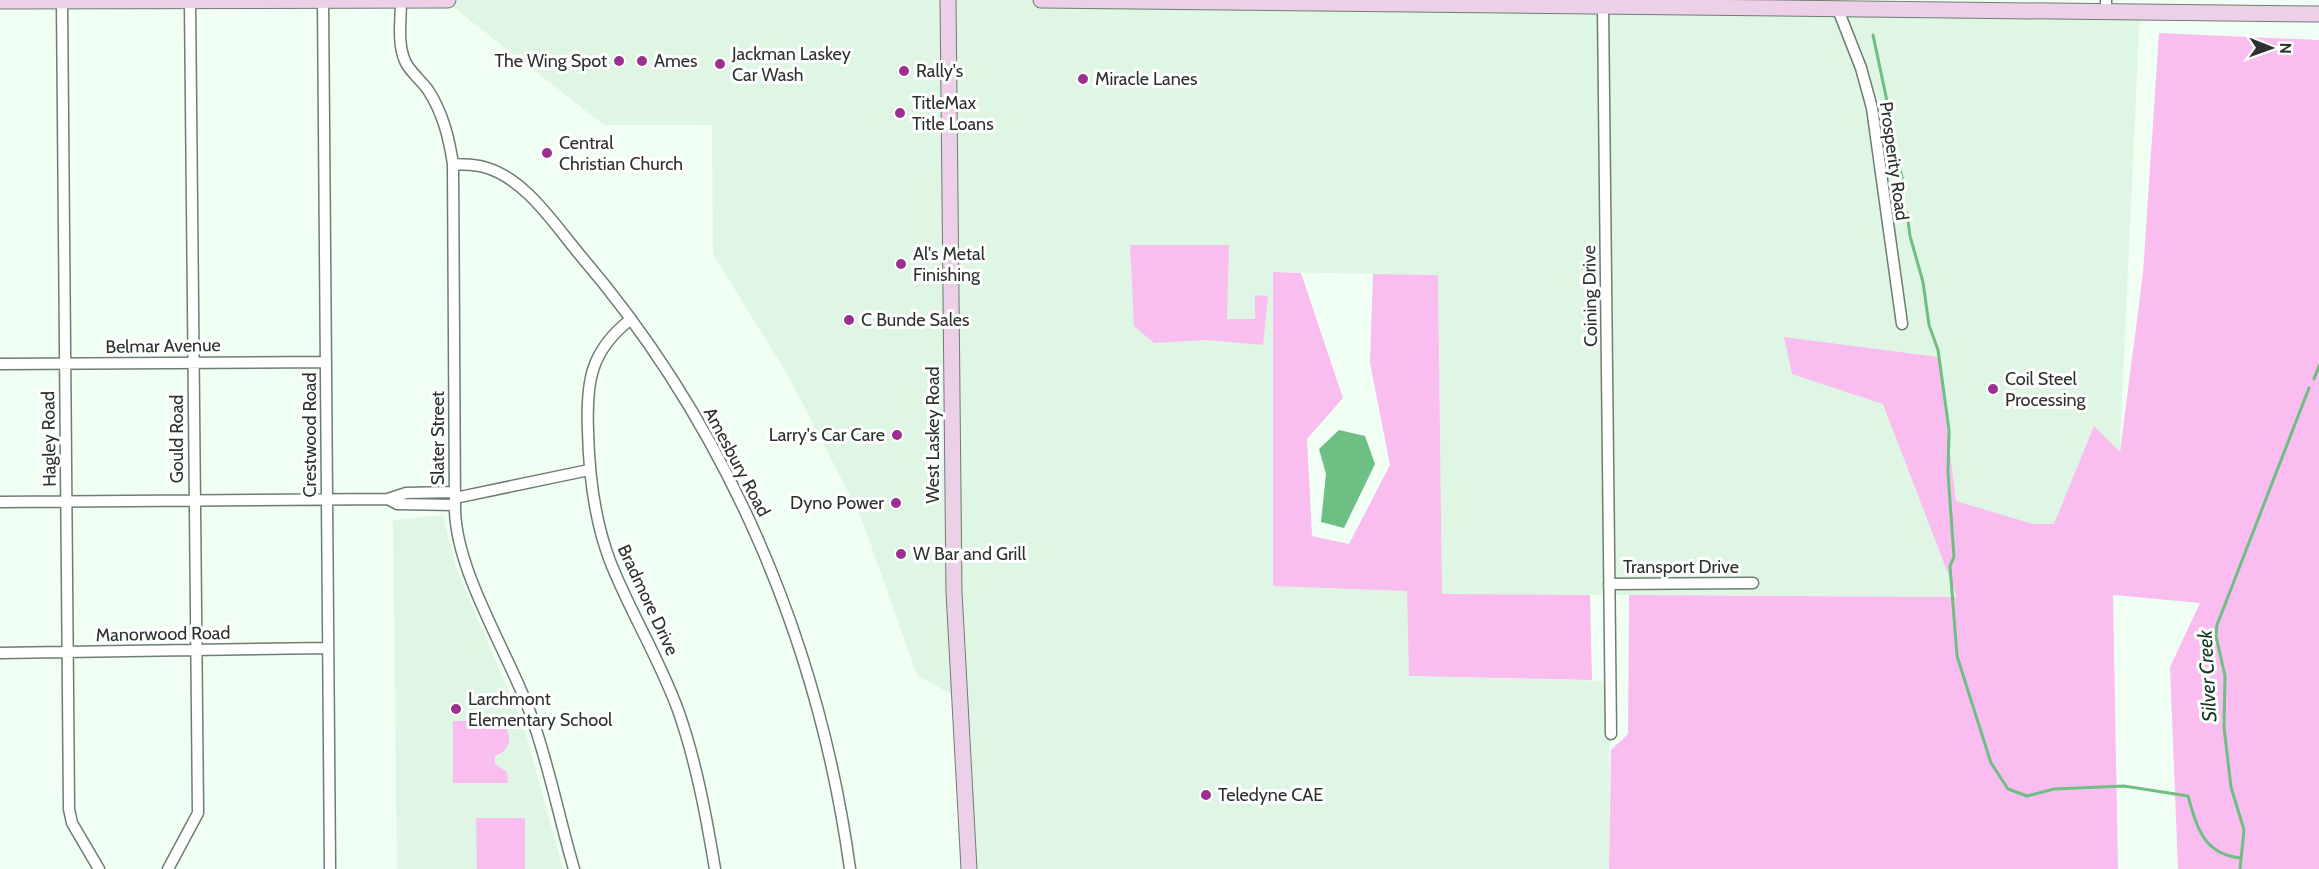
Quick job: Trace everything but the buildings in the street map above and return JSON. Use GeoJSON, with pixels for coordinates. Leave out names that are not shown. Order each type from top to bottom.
{"type":"FeatureCollection","features":[{"type":"Feature","properties":{"kind":"main road"},"geometry":{"type":"LineString","coordinates":[[0,1],[448,0]]}},
{"type":"Feature","properties":{"kind":"main road","name":"West Laskey Road"},"geometry":{"type":"LineString","coordinates":[[948,0],[954,592],[969,869]]}},
{"type":"Feature","properties":{"kind":"main road"},"geometry":{"type":"LineString","coordinates":[[1041,0],[1538,3],[1603,7],[1678,4],[2106,5],[2319,14]]}},
{"type":"Feature","properties":{"kind":"street","name":"Slater Street"},"geometry":{"type":"LineString","coordinates":[[401,0],[400,45],[405,62],[427,88],[439,110],[449,137],[453,164],[455,499],[466,566],[531,716],[574,869]]}},
{"type":"Feature","properties":{"kind":"street","name":"Hagley Road"},"geometry":{"type":"LineString","coordinates":[[62,1],[70,815],[99,869]]}},
{"type":"Feature","properties":{"kind":"street","name":"Gould Road"},"geometry":{"type":"LineString","coordinates":[[168,869],[198,813],[190,1]]}},
{"type":"Feature","properties":{"kind":"street","name":"Crestwood Road"},"geometry":{"type":"LineString","coordinates":[[323,1],[330,869]]}},
{"type":"Feature","properties":{"kind":"street","name":"Prosperity Road"},"geometry":{"type":"LineString","coordinates":[[1828,5],[1861,68],[1872,108],[1883,201],[1902,324]]}},
{"type":"Feature","properties":{"kind":"street","name":"Coining Drive"},"geometry":{"type":"LineString","coordinates":[[1603,7],[1611,734]]}},
{"type":"Feature","properties":{"kind":"street","name":"Amesbury Road"},"geometry":{"type":"LineString","coordinates":[[453,164],[484,167],[510,179],[562,234],[631,319],[674,380],[712,444],[772,570],[820,716],[842,811],[850,869]]}},
{"type":"Feature","properties":{"kind":"street","name":"Bradmore Drive"},"geometry":{"type":"LineString","coordinates":[[631,319],[611,335],[599,353],[590,377],[587,405],[589,470],[597,519],[609,560],[659,663],[679,712],[699,780],[715,869]]}},
{"type":"Feature","properties":{"kind":"street","name":"Belmar Avenue"},"geometry":{"type":"LineString","coordinates":[[0,364],[326,362]]}},
{"type":"Feature","properties":{"kind":"street"},"geometry":{"type":"LineString","coordinates":[[0,502],[388,499],[397,504],[455,499],[589,470]]}},
{"type":"Feature","properties":{"kind":"street","name":"Transport Drive"},"geometry":{"type":"LineString","coordinates":[[1610,584],[1753,584]]}},
{"type":"Feature","properties":{"kind":"street","name":"Manorwood Road"},"geometry":{"type":"LineString","coordinates":[[0,653],[327,648]]}},
{"type":"Feature","properties":{"kind":"shaded area"},"geometry":{"type":"Polygon","coordinates":[[[444,0],[1048,0],[2143,11],[2139,29],[2113,595],[1957,597],[1442,594],[1438,275],[1273,272],[1273,585],[1407,591],[1410,676],[1610,681],[1609,869],[968,869],[958,698],[917,675],[861,517],[789,377],[713,254],[712,125],[604,125],[444,0]]]}},
{"type":"Feature","properties":{"kind":"shaded area"},"geometry":{"type":"Polygon","coordinates":[[[2159,33],[2319,40],[2319,869],[2178,869],[2170,667],[2200,603],[2113,595],[2118,869],[1609,869],[1611,750],[1628,734],[1629,595],[1957,597],[1883,404],[1792,374],[1784,337],[1938,357],[1956,501],[2033,524],[2054,524],[2094,426],[2120,452],[2143,273],[2159,33]]]}},
{"type":"Feature","properties":{"kind":"shaded area"},"geometry":{"type":"Polygon","coordinates":[[[1130,245],[1229,245],[1227,319],[1255,319],[1255,295],[1268,296],[1263,345],[1207,340],[1154,343],[1134,326],[1130,245]]]}},
{"type":"Feature","properties":{"kind":"shaded area"},"geometry":{"type":"Polygon","coordinates":[[[1273,272],[1301,273],[1343,398],[1307,439],[1312,536],[1349,544],[1390,465],[1370,363],[1373,274],[1438,275],[1442,594],[1590,595],[1592,680],[1409,676],[1407,591],[1273,586],[1273,272]]]}},
{"type":"Feature","properties":{"kind":"shaded area"},"geometry":{"type":"Polygon","coordinates":[[[1339,430],[1365,436],[1375,464],[1344,528],[1321,522],[1326,474],[1319,449],[1339,430]]]}},
{"type":"Feature","properties":{"kind":"shaded area","name":"Larchmont Elementary School"},"geometry":{"type":"Polygon","coordinates":[[[443,515],[456,568],[524,727],[563,869],[397,869],[393,520],[443,515]]]}},
{"type":"Feature","properties":{"kind":"shaded area"},"geometry":{"type":"Polygon","coordinates":[[[453,721],[495,721],[506,728],[509,737],[508,745],[503,752],[495,756],[495,764],[507,772],[508,783],[453,783],[453,721]]]}},
{"type":"Feature","properties":{"kind":"shaded area"},"geometry":{"type":"Polygon","coordinates":[[[476,818],[525,818],[525,869],[477,869],[476,818]]]}},
{"type":"Feature","properties":{"kind":"waterway"},"geometry":{"type":"LineString","coordinates":[[1873,35],[1903,189]]}},
{"type":"Feature","properties":{"kind":"waterway"},"geometry":{"type":"LineString","coordinates":[[1907,213],[1910,236],[1923,282],[1929,325],[1938,350],[1949,430],[1948,473],[1954,557],[1950,566],[1957,656],[1991,763],[2008,789],[2027,796],[2054,789],[2124,786],[2188,796],[2199,828],[2210,845],[2218,851],[2240,858]]}},
{"type":"Feature","properties":{"kind":"waterway","name":"Silver Creek"},"geometry":{"type":"LineString","coordinates":[[2314,379],[2319,366]]}},
{"type":"Feature","properties":{"kind":"waterway","name":"Silver Creek"},"geometry":{"type":"LineString","coordinates":[[2240,869],[2244,830],[2231,787],[2224,727],[2225,676],[2216,636],[2217,625],[2309,388]]}},
{"type":"Feature","properties":{"kind":"place","name":"The Wing Spot"},"geometry":{"type":"Point","coordinates":[619,61]}},
{"type":"Feature","properties":{"kind":"place","name":"Ames"},"geometry":{"type":"Point","coordinates":[642,61]}},
{"type":"Feature","properties":{"kind":"place","name":"Jackman Laskey Car Wash"},"geometry":{"type":"Point","coordinates":[720,64]}},
{"type":"Feature","properties":{"kind":"place","name":"Rally's"},"geometry":{"type":"Point","coordinates":[904,71]}},
{"type":"Feature","properties":{"kind":"place","name":"Miracle Lanes"},"geometry":{"type":"Point","coordinates":[1083,79]}},
{"type":"Feature","properties":{"kind":"place","name":"TitleMax Title Loans"},"geometry":{"type":"Point","coordinates":[900,113]}},
{"type":"Feature","properties":{"kind":"place","name":"Central Christian Church"},"geometry":{"type":"Point","coordinates":[547,153]}},
{"type":"Feature","properties":{"kind":"place","name":"Al's Metal Finishing"},"geometry":{"type":"Point","coordinates":[901,264]}},
{"type":"Feature","properties":{"kind":"place","name":"C Bunde Sales"},"geometry":{"type":"Point","coordinates":[849,320]}},
{"type":"Feature","properties":{"kind":"place","name":"Coil Steel Processing"},"geometry":{"type":"Point","coordinates":[1993,389]}},
{"type":"Feature","properties":{"kind":"place","name":"Larry's Car Care"},"geometry":{"type":"Point","coordinates":[897,435]}},
{"type":"Feature","properties":{"kind":"place","name":"Dyno Power"},"geometry":{"type":"Point","coordinates":[896,503]}},
{"type":"Feature","properties":{"kind":"place","name":"W Bar and Grill"},"geometry":{"type":"Point","coordinates":[901,554]}},
{"type":"Feature","properties":{"kind":"place","name":"Larchmont Elementary School"},"geometry":{"type":"Point","coordinates":[456,709]}},
{"type":"Feature","properties":{"kind":"place","name":"Teledyne CAE"},"geometry":{"type":"Point","coordinates":[1206,795]}}]}
